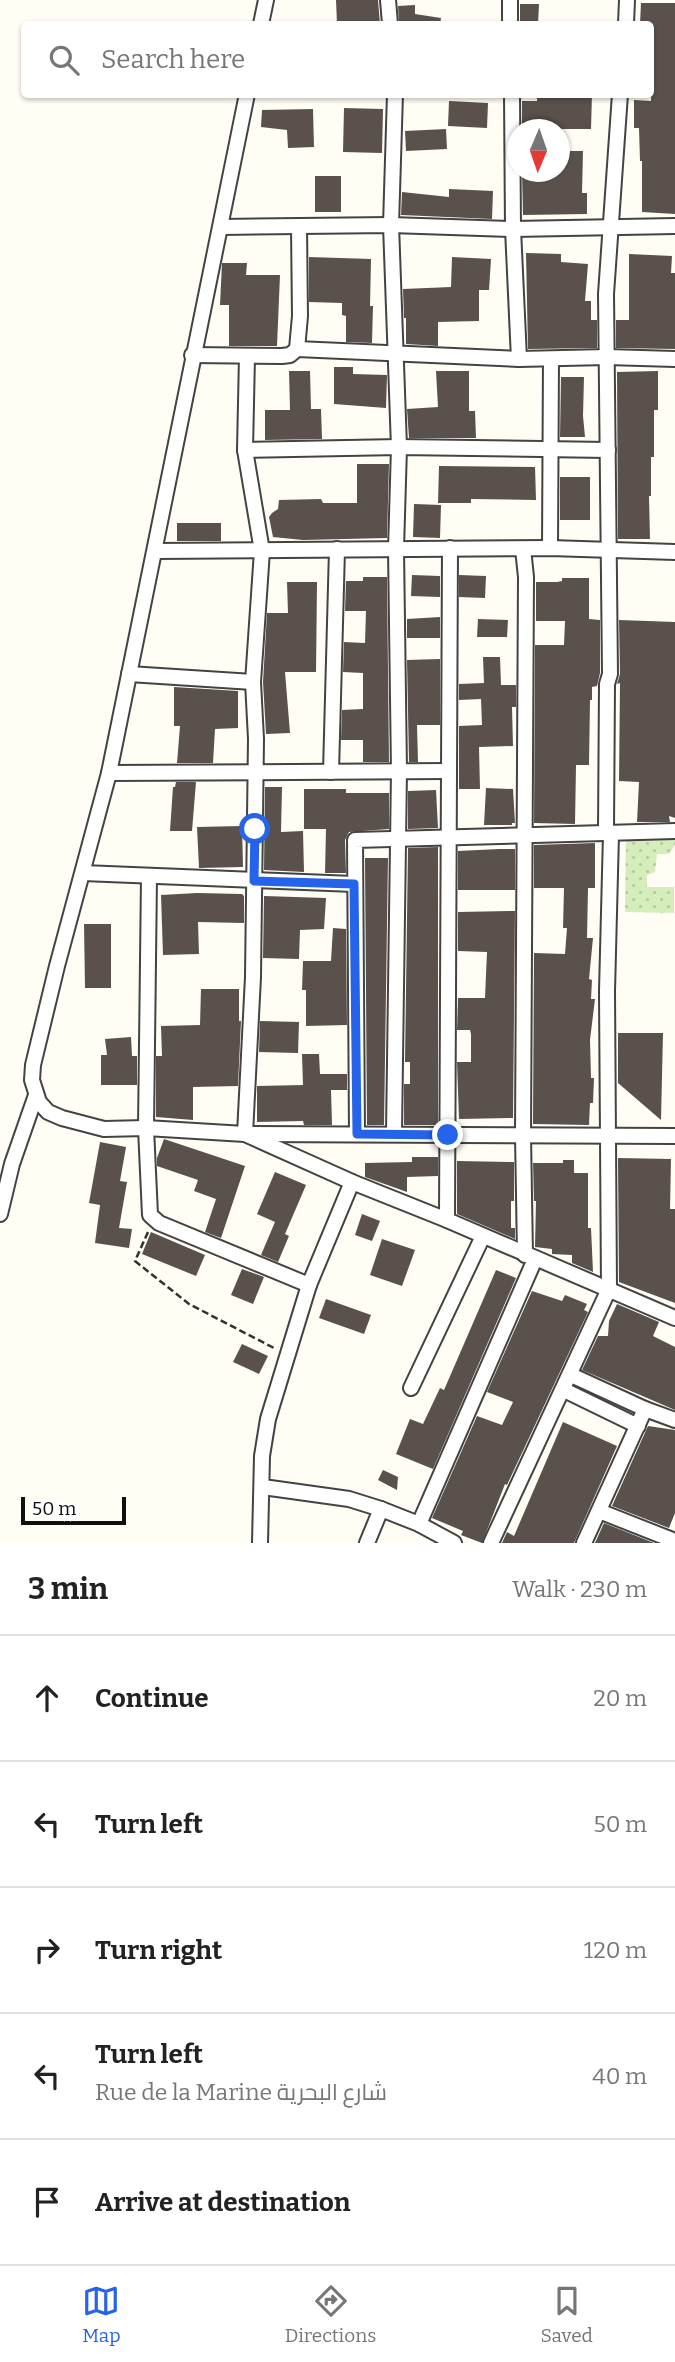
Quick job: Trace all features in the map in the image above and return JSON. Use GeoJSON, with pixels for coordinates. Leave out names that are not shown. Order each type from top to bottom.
{"type":"FeatureCollection","features":[{"type":"Feature","properties":{"kind":"street"},"geometry":{"type":"LineString","coordinates":[[262,21],[266,0]]}},
{"type":"Feature","properties":{"kind":"street"},"geometry":{"type":"LineString","coordinates":[[388,0],[390,21]]}},
{"type":"Feature","properties":{"kind":"street"},"geometry":{"type":"LineString","coordinates":[[510,0],[510,21]]}},
{"type":"Feature","properties":{"kind":"street"},"geometry":{"type":"LineString","coordinates":[[626,21],[627,0]]}},
{"type":"Feature","properties":{"kind":"street"},"geometry":{"type":"LineString","coordinates":[[246,98],[222,227],[192,355],[156,551],[110,773],[33,1065],[32,1080],[36,1095],[48,1112],[104,1129],[146,1128],[245,1134],[675,1136]]}},
{"type":"Feature","properties":{"kind":"street"},"geometry":{"type":"LineString","coordinates":[[394,1133],[399,771],[396,549],[399,447],[391,225],[395,98]]}},
{"type":"Feature","properties":{"kind":"street"},"geometry":{"type":"LineString","coordinates":[[512,98],[513,229],[519,359]]}},
{"type":"Feature","properties":{"kind":"street"},"geometry":{"type":"LineString","coordinates":[[611,834],[606,831],[607,684],[610,674],[606,294],[621,98]]}},
{"type":"Feature","properties":{"kind":"street"},"geometry":{"type":"LineString","coordinates":[[222,227],[391,225],[513,229],[675,226]]}},
{"type":"Feature","properties":{"kind":"street"},"geometry":{"type":"LineString","coordinates":[[192,355],[282,356],[290,355],[297,349],[300,317],[299,227]]}},
{"type":"Feature","properties":{"kind":"street"},"geometry":{"type":"LineString","coordinates":[[297,349],[519,359],[675,359]]}},
{"type":"Feature","properties":{"kind":"street"},"geometry":{"type":"LineString","coordinates":[[245,1134],[253,978],[253,681],[262,551],[245,450],[247,356]]}},
{"type":"Feature","properties":{"kind":"street"},"geometry":{"type":"LineString","coordinates":[[550,548],[551,359]]}},
{"type":"Feature","properties":{"kind":"street"},"geometry":{"type":"LineString","coordinates":[[245,450],[399,447],[608,450]]}},
{"type":"Feature","properties":{"kind":"street"},"geometry":{"type":"LineString","coordinates":[[447,1220],[450,548]]}},
{"type":"Feature","properties":{"kind":"street"},"geometry":{"type":"LineString","coordinates":[[156,551],[550,548],[675,552]]}},
{"type":"Feature","properties":{"kind":"street"},"geometry":{"type":"LineString","coordinates":[[331,772],[337,549]]}},
{"type":"Feature","properties":{"kind":"street"},"geometry":{"type":"LineString","coordinates":[[419,1524],[530,1257],[523,1135],[526,577],[523,549]]}},
{"type":"Feature","properties":{"kind":"street"},"geometry":{"type":"LineString","coordinates":[[129,674],[253,681]]}},
{"type":"Feature","properties":{"kind":"street"},"geometry":{"type":"LineString","coordinates":[[110,773],[448,771]]}},
{"type":"Feature","properties":{"kind":"street"},"geometry":{"type":"LineString","coordinates":[[357,1134],[355,840],[675,831]]}},
{"type":"Feature","properties":{"kind":"street"},"geometry":{"type":"LineString","coordinates":[[492,1543],[609,1289],[607,992],[611,834]]}},
{"type":"Feature","properties":{"kind":"street"},"geometry":{"type":"LineString","coordinates":[[83,873],[354,884]]}},
{"type":"Feature","properties":{"kind":"street"},"geometry":{"type":"LineString","coordinates":[[149,877],[146,1128],[149,1210],[154,1220],[309,1285]]}},
{"type":"Feature","properties":{"kind":"street"},"geometry":{"type":"LineString","coordinates":[[0,1214],[12,1164],[36,1095]]}},
{"type":"Feature","properties":{"kind":"street"},"geometry":{"type":"LineString","coordinates":[[245,1134],[675,1318]]}},
{"type":"Feature","properties":{"kind":"street"},"geometry":{"type":"LineString","coordinates":[[260,1543],[262,1456],[268,1419],[309,1285],[352,1182]]}},
{"type":"Feature","properties":{"kind":"street"},"geometry":{"type":"LineString","coordinates":[[411,1388],[482,1236]]}},
{"type":"Feature","properties":{"kind":"street"},"geometry":{"type":"LineString","coordinates":[[571,1375],[675,1420]]}},
{"type":"Feature","properties":{"kind":"street"},"geometry":{"type":"LineString","coordinates":[[564,1390],[638,1426]]}},
{"type":"Feature","properties":{"kind":"street"},"geometry":{"type":"LineString","coordinates":[[584,1543],[645,1409]]}},
{"type":"Feature","properties":{"kind":"street"},"geometry":{"type":"LineString","coordinates":[[263,1487],[349,1499],[381,1508],[454,1543]]}},
{"type":"Feature","properties":{"kind":"street"},"geometry":{"type":"LineString","coordinates":[[367,1543],[381,1508]]}},
{"type":"Feature","properties":{"kind":"street"},"geometry":{"type":"LineString","coordinates":[[598,1511],[675,1541]]}},
{"type":"Feature","properties":{"kind":"path"},"geometry":{"type":"LineString","coordinates":[[154,1220],[135,1261],[190,1304],[286,1354]]}},
{"type":"Feature","properties":{"kind":"green space"},"geometry":{"type":"Polygon","coordinates":[[[626,833],[675,834],[675,845],[669,854],[657,854],[655,872],[647,875],[647,887],[674,887],[674,913],[625,912],[626,833]]]}},
{"type":"Feature","properties":{"kind":"building"},"geometry":{"type":"Polygon","coordinates":[[[336,0],[378,0],[380,21],[337,21],[336,0]]]}},
{"type":"Feature","properties":{"kind":"building"},"geometry":{"type":"Polygon","coordinates":[[[641,3],[675,3],[675,214],[642,212],[642,161],[639,128],[634,128],[634,100],[651,101],[654,98],[654,21],[640,21],[641,3]]]}},
{"type":"Feature","properties":{"kind":"building"},"geometry":{"type":"Polygon","coordinates":[[[520,4],[539,4],[538,21],[520,21],[520,4]]]}},
{"type":"Feature","properties":{"kind":"building"},"geometry":{"type":"Polygon","coordinates":[[[415,5],[415,14],[441,18],[440,21],[399,21],[398,6],[415,5]]]}},
{"type":"Feature","properties":{"kind":"building"},"geometry":{"type":"Polygon","coordinates":[[[537,98],[592,98],[591,129],[570,129],[570,119],[522,119],[522,101],[537,101],[537,98]]]}},
{"type":"Feature","properties":{"kind":"building"},"geometry":{"type":"Polygon","coordinates":[[[449,101],[488,103],[487,128],[448,126],[449,101]]]}},
{"type":"Feature","properties":{"kind":"building"},"geometry":{"type":"Polygon","coordinates":[[[344,108],[383,109],[382,153],[343,152],[344,108]]]}},
{"type":"Feature","properties":{"kind":"building"},"geometry":{"type":"Polygon","coordinates":[[[313,109],[314,147],[288,148],[287,130],[261,127],[262,110],[313,109]]]}},
{"type":"Feature","properties":{"kind":"building"},"geometry":{"type":"Polygon","coordinates":[[[446,129],[447,149],[406,151],[405,131],[446,129]]]}},
{"type":"Feature","properties":{"kind":"building"},"geometry":{"type":"Polygon","coordinates":[[[570,151],[583,151],[582,193],[587,193],[587,214],[523,215],[522,182],[570,182],[570,151]]]}},
{"type":"Feature","properties":{"kind":"building"},"geometry":{"type":"Polygon","coordinates":[[[315,176],[341,176],[341,212],[315,212],[315,176]]]}},
{"type":"Feature","properties":{"kind":"building"},"geometry":{"type":"Polygon","coordinates":[[[449,189],[493,191],[492,219],[401,215],[402,192],[449,197],[449,189]]]}},
{"type":"Feature","properties":{"kind":"building"},"geometry":{"type":"Polygon","coordinates":[[[526,253],[561,254],[561,262],[588,264],[585,301],[591,301],[591,320],[597,320],[597,348],[528,349],[526,253]]]}},
{"type":"Feature","properties":{"kind":"building"},"geometry":{"type":"Polygon","coordinates":[[[629,254],[672,256],[671,273],[675,273],[675,349],[616,348],[616,320],[629,320],[629,254]]]}},
{"type":"Feature","properties":{"kind":"building"},"geometry":{"type":"Polygon","coordinates":[[[309,257],[371,259],[372,343],[346,342],[346,316],[342,315],[342,303],[309,302],[309,257]]]}},
{"type":"Feature","properties":{"kind":"building"},"geometry":{"type":"Polygon","coordinates":[[[452,257],[491,259],[489,290],[479,290],[479,321],[438,322],[438,346],[406,344],[403,289],[451,287],[452,257]]]}},
{"type":"Feature","properties":{"kind":"building"},"geometry":{"type":"Polygon","coordinates":[[[222,263],[247,263],[246,275],[280,275],[277,346],[229,346],[229,305],[220,305],[222,263]]]}},
{"type":"Feature","properties":{"kind":"building"},"geometry":{"type":"Polygon","coordinates":[[[334,367],[353,367],[353,374],[387,375],[386,408],[334,404],[334,367]]]}},
{"type":"Feature","properties":{"kind":"building"},"geometry":{"type":"Polygon","coordinates":[[[289,371],[310,371],[311,409],[321,409],[322,439],[265,440],[265,410],[290,410],[289,371]]]}},
{"type":"Feature","properties":{"kind":"building"},"geometry":{"type":"Polygon","coordinates":[[[436,371],[469,371],[469,411],[475,411],[476,438],[409,438],[407,409],[438,407],[436,371]]]}},
{"type":"Feature","properties":{"kind":"building"},"geometry":{"type":"Polygon","coordinates":[[[658,371],[658,410],[654,410],[654,457],[651,457],[649,496],[650,539],[618,539],[617,372],[658,371]]]}},
{"type":"Feature","properties":{"kind":"building"},"geometry":{"type":"Polygon","coordinates":[[[561,377],[584,377],[585,437],[560,437],[561,377]]]}},
{"type":"Feature","properties":{"kind":"building"},"geometry":{"type":"Polygon","coordinates":[[[357,464],[389,464],[387,538],[303,540],[273,537],[269,517],[278,509],[279,500],[321,499],[323,503],[357,503],[357,464]]]}},
{"type":"Feature","properties":{"kind":"building"},"geometry":{"type":"Polygon","coordinates":[[[439,466],[535,467],[536,500],[471,499],[471,503],[438,503],[439,466]]]}},
{"type":"Feature","properties":{"kind":"building"},"geometry":{"type":"Polygon","coordinates":[[[560,477],[590,477],[590,520],[560,520],[560,477]]]}},
{"type":"Feature","properties":{"kind":"building"},"geometry":{"type":"Polygon","coordinates":[[[414,504],[441,505],[440,538],[413,537],[414,504]]]}},
{"type":"Feature","properties":{"kind":"building"},"geometry":{"type":"Polygon","coordinates":[[[177,523],[221,523],[221,541],[177,541],[177,523]]]}},
{"type":"Feature","properties":{"kind":"building"},"geometry":{"type":"Polygon","coordinates":[[[412,575],[440,576],[440,597],[411,596],[412,575]]]}},
{"type":"Feature","properties":{"kind":"building"},"geometry":{"type":"Polygon","coordinates":[[[459,575],[486,576],[485,598],[459,597],[459,575]]]}},
{"type":"Feature","properties":{"kind":"building"},"geometry":{"type":"Polygon","coordinates":[[[363,577],[387,577],[389,762],[363,762],[363,740],[341,740],[342,710],[363,709],[363,673],[343,672],[344,642],[365,643],[366,611],[345,611],[346,581],[363,581],[363,577]]]}},
{"type":"Feature","properties":{"kind":"building"},"geometry":{"type":"Polygon","coordinates":[[[562,578],[589,578],[589,619],[600,620],[600,673],[597,686],[592,687],[590,700],[589,765],[576,765],[575,824],[534,823],[535,645],[564,645],[565,621],[536,621],[536,582],[557,582],[562,581],[562,578]]]}},
{"type":"Feature","properties":{"kind":"building"},"geometry":{"type":"Polygon","coordinates":[[[287,582],[317,582],[316,672],[285,672],[290,733],[266,734],[263,682],[267,613],[288,613],[287,582]]]}},
{"type":"Feature","properties":{"kind":"building"},"geometry":{"type":"Polygon","coordinates":[[[440,617],[440,638],[407,638],[407,619],[440,617]]]}},
{"type":"Feature","properties":{"kind":"building"},"geometry":{"type":"Polygon","coordinates":[[[478,619],[508,620],[507,637],[477,637],[478,619]]]}},
{"type":"Feature","properties":{"kind":"building"},"geometry":{"type":"Polygon","coordinates":[[[619,620],[675,622],[675,818],[669,816],[670,822],[637,822],[639,782],[619,781],[619,620]]]}},
{"type":"Feature","properties":{"kind":"building"},"geometry":{"type":"Polygon","coordinates":[[[483,657],[500,657],[501,685],[516,685],[516,707],[512,707],[513,746],[479,747],[480,789],[459,789],[459,726],[482,725],[481,699],[459,700],[459,684],[484,683],[483,657]]]}},
{"type":"Feature","properties":{"kind":"building"},"geometry":{"type":"Polygon","coordinates":[[[440,659],[440,725],[417,725],[418,762],[409,762],[407,660],[440,659]]]}},
{"type":"Feature","properties":{"kind":"building"},"geometry":{"type":"Polygon","coordinates":[[[174,687],[238,691],[238,728],[215,729],[213,763],[177,763],[180,726],[174,726],[174,687]]]}},
{"type":"Feature","properties":{"kind":"building"},"geometry":{"type":"Polygon","coordinates":[[[176,782],[196,782],[192,831],[170,831],[173,787],[176,782]]]}},
{"type":"Feature","properties":{"kind":"building"},"geometry":{"type":"Polygon","coordinates":[[[265,787],[282,787],[281,832],[303,831],[304,872],[264,870],[265,787]]]}},
{"type":"Feature","properties":{"kind":"building"},"geometry":{"type":"Polygon","coordinates":[[[486,788],[513,789],[515,823],[484,825],[486,788]]]}},
{"type":"Feature","properties":{"kind":"building"},"geometry":{"type":"Polygon","coordinates":[[[304,789],[389,793],[389,829],[349,832],[345,840],[346,873],[325,873],[326,829],[304,829],[304,789]]]}},
{"type":"Feature","properties":{"kind":"building"},"geometry":{"type":"Polygon","coordinates":[[[436,790],[438,828],[408,829],[408,791],[436,790]]]}},
{"type":"Feature","properties":{"kind":"building"},"geometry":{"type":"Polygon","coordinates":[[[242,826],[243,867],[199,868],[197,827],[242,826]]]}},
{"type":"Feature","properties":{"kind":"building"},"geometry":{"type":"Polygon","coordinates":[[[595,843],[595,888],[588,888],[587,938],[593,938],[589,979],[592,980],[591,999],[595,999],[590,1040],[591,1078],[594,1078],[589,1125],[533,1124],[534,953],[565,954],[567,928],[563,928],[564,888],[534,888],[534,845],[595,843]]]}},
{"type":"Feature","properties":{"kind":"building"},"geometry":{"type":"Polygon","coordinates":[[[438,847],[438,1125],[404,1125],[404,1084],[410,1084],[410,1062],[405,1062],[408,848],[438,847]]]}},
{"type":"Feature","properties":{"kind":"building"},"geometry":{"type":"Polygon","coordinates":[[[515,849],[515,890],[458,890],[458,851],[515,849]]]}},
{"type":"Feature","properties":{"kind":"building"},"geometry":{"type":"Polygon","coordinates":[[[365,858],[388,858],[384,1125],[367,1125],[365,858]]]}},
{"type":"Feature","properties":{"kind":"building"},"geometry":{"type":"Polygon","coordinates":[[[242,894],[244,923],[198,922],[199,954],[163,955],[161,895],[242,894]]]}},
{"type":"Feature","properties":{"kind":"building"},"geometry":{"type":"Polygon","coordinates":[[[264,896],[326,898],[324,929],[300,930],[299,959],[263,958],[264,896]]]}},
{"type":"Feature","properties":{"kind":"building"},"geometry":{"type":"Polygon","coordinates":[[[515,911],[513,1118],[459,1119],[457,1062],[471,1062],[471,1034],[470,1030],[457,1030],[458,998],[485,998],[487,952],[458,951],[458,912],[515,911]]]}},
{"type":"Feature","properties":{"kind":"building"},"geometry":{"type":"Polygon","coordinates":[[[84,924],[111,924],[111,988],[85,988],[84,924]]]}},
{"type":"Feature","properties":{"kind":"building"},"geometry":{"type":"Polygon","coordinates":[[[333,928],[346,929],[347,1025],[306,1026],[306,990],[302,990],[303,961],[331,961],[333,928]]]}},
{"type":"Feature","properties":{"kind":"building"},"geometry":{"type":"Polygon","coordinates":[[[201,989],[239,989],[241,1021],[238,1086],[193,1087],[193,1120],[156,1117],[156,1056],[162,1056],[161,1026],[200,1025],[201,989]]]}},
{"type":"Feature","properties":{"kind":"building"},"geometry":{"type":"Polygon","coordinates":[[[260,1021],[299,1022],[298,1053],[259,1052],[260,1021]]]}},
{"type":"Feature","properties":{"kind":"building"},"geometry":{"type":"Polygon","coordinates":[[[618,1033],[663,1033],[661,1120],[618,1083],[618,1033]]]}},
{"type":"Feature","properties":{"kind":"building"},"geometry":{"type":"Polygon","coordinates":[[[131,1037],[132,1056],[137,1056],[137,1085],[101,1085],[101,1055],[107,1055],[105,1039],[131,1037]]]}},
{"type":"Feature","properties":{"kind":"building"},"geometry":{"type":"Polygon","coordinates":[[[302,1054],[319,1054],[320,1074],[347,1074],[347,1090],[331,1090],[332,1125],[304,1125],[303,1121],[257,1122],[257,1086],[303,1085],[302,1054]]]}},
{"type":"Feature","properties":{"kind":"building"},"geometry":{"type":"Polygon","coordinates":[[[164,1139],[245,1166],[221,1238],[205,1232],[216,1199],[194,1191],[198,1180],[157,1166],[164,1139]]]}},
{"type":"Feature","properties":{"kind":"building"},"geometry":{"type":"Polygon","coordinates":[[[100,1142],[126,1147],[120,1181],[127,1182],[119,1228],[132,1229],[129,1248],[95,1243],[100,1205],[89,1203],[100,1142]]]}},
{"type":"Feature","properties":{"kind":"building"},"geometry":{"type":"Polygon","coordinates":[[[412,1157],[438,1157],[438,1176],[407,1177],[407,1192],[365,1177],[365,1163],[412,1162],[412,1157]]]}},
{"type":"Feature","properties":{"kind":"building"},"geometry":{"type":"Polygon","coordinates":[[[618,1158],[671,1159],[670,1209],[675,1209],[675,1303],[619,1282],[618,1158]]]}},
{"type":"Feature","properties":{"kind":"building"},"geometry":{"type":"Polygon","coordinates":[[[563,1160],[574,1160],[574,1173],[588,1173],[588,1228],[591,1228],[593,1272],[572,1263],[572,1255],[552,1254],[552,1249],[535,1247],[533,1163],[563,1163],[563,1160]]]}},
{"type":"Feature","properties":{"kind":"building"},"geometry":{"type":"Polygon","coordinates":[[[457,1161],[514,1162],[511,1228],[515,1228],[515,1239],[457,1214],[457,1161]]]}},
{"type":"Feature","properties":{"kind":"building"},"geometry":{"type":"Polygon","coordinates":[[[275,1172],[306,1185],[285,1234],[289,1236],[278,1262],[261,1255],[275,1222],[257,1214],[275,1172]]]}},
{"type":"Feature","properties":{"kind":"building"},"geometry":{"type":"Polygon","coordinates":[[[362,1214],[380,1221],[372,1241],[355,1235],[362,1214]]]}},
{"type":"Feature","properties":{"kind":"building"},"geometry":{"type":"Polygon","coordinates":[[[151,1232],[205,1255],[196,1276],[142,1254],[151,1232]]]}},
{"type":"Feature","properties":{"kind":"building"},"geometry":{"type":"Polygon","coordinates":[[[382,1239],[415,1250],[402,1286],[370,1275],[382,1239]]]}},
{"type":"Feature","properties":{"kind":"building"},"geometry":{"type":"Polygon","coordinates":[[[242,1269],[264,1277],[253,1304],[231,1295],[242,1269]]]}},
{"type":"Feature","properties":{"kind":"building"},"geometry":{"type":"Polygon","coordinates":[[[496,1270],[516,1278],[433,1469],[396,1454],[410,1419],[423,1424],[440,1388],[444,1390],[496,1270]]]}},
{"type":"Feature","properties":{"kind":"building"},"geometry":{"type":"Polygon","coordinates":[[[532,1291],[562,1301],[565,1295],[587,1304],[584,1310],[588,1312],[507,1485],[505,1484],[482,1543],[461,1535],[463,1531],[432,1518],[477,1416],[502,1425],[513,1402],[487,1392],[532,1291]]]}},
{"type":"Feature","properties":{"kind":"building"},"geometry":{"type":"Polygon","coordinates":[[[326,1299],[371,1315],[364,1334],[319,1318],[326,1299]]]}},
{"type":"Feature","properties":{"kind":"building"},"geometry":{"type":"Polygon","coordinates":[[[617,1304],[659,1322],[653,1336],[675,1347],[675,1410],[582,1370],[598,1336],[608,1336],[609,1321],[617,1304]]]}},
{"type":"Feature","properties":{"kind":"building"},"geometry":{"type":"Polygon","coordinates":[[[242,1344],[268,1356],[259,1374],[233,1362],[242,1344]]]}},
{"type":"Feature","properties":{"kind":"building"},"geometry":{"type":"Polygon","coordinates":[[[563,1422],[617,1446],[574,1543],[502,1543],[507,1532],[514,1536],[563,1422]]]}},
{"type":"Feature","properties":{"kind":"building"},"geometry":{"type":"Polygon","coordinates":[[[648,1426],[675,1430],[675,1513],[669,1528],[612,1506],[648,1426]]]}},
{"type":"Feature","properties":{"kind":"building"},"geometry":{"type":"Polygon","coordinates":[[[383,1470],[398,1477],[397,1490],[378,1480],[383,1470]]]}},
{"type":"Feature","properties":{"kind":"building"},"geometry":{"type":"Polygon","coordinates":[[[604,1523],[654,1543],[595,1543],[604,1523]]]}},
{"type":"Feature","properties":{"kind":"route"},"geometry":{"type":"LineString","coordinates":[[255,829],[254,881],[354,884],[357,1134],[448,1135]]}}]}
